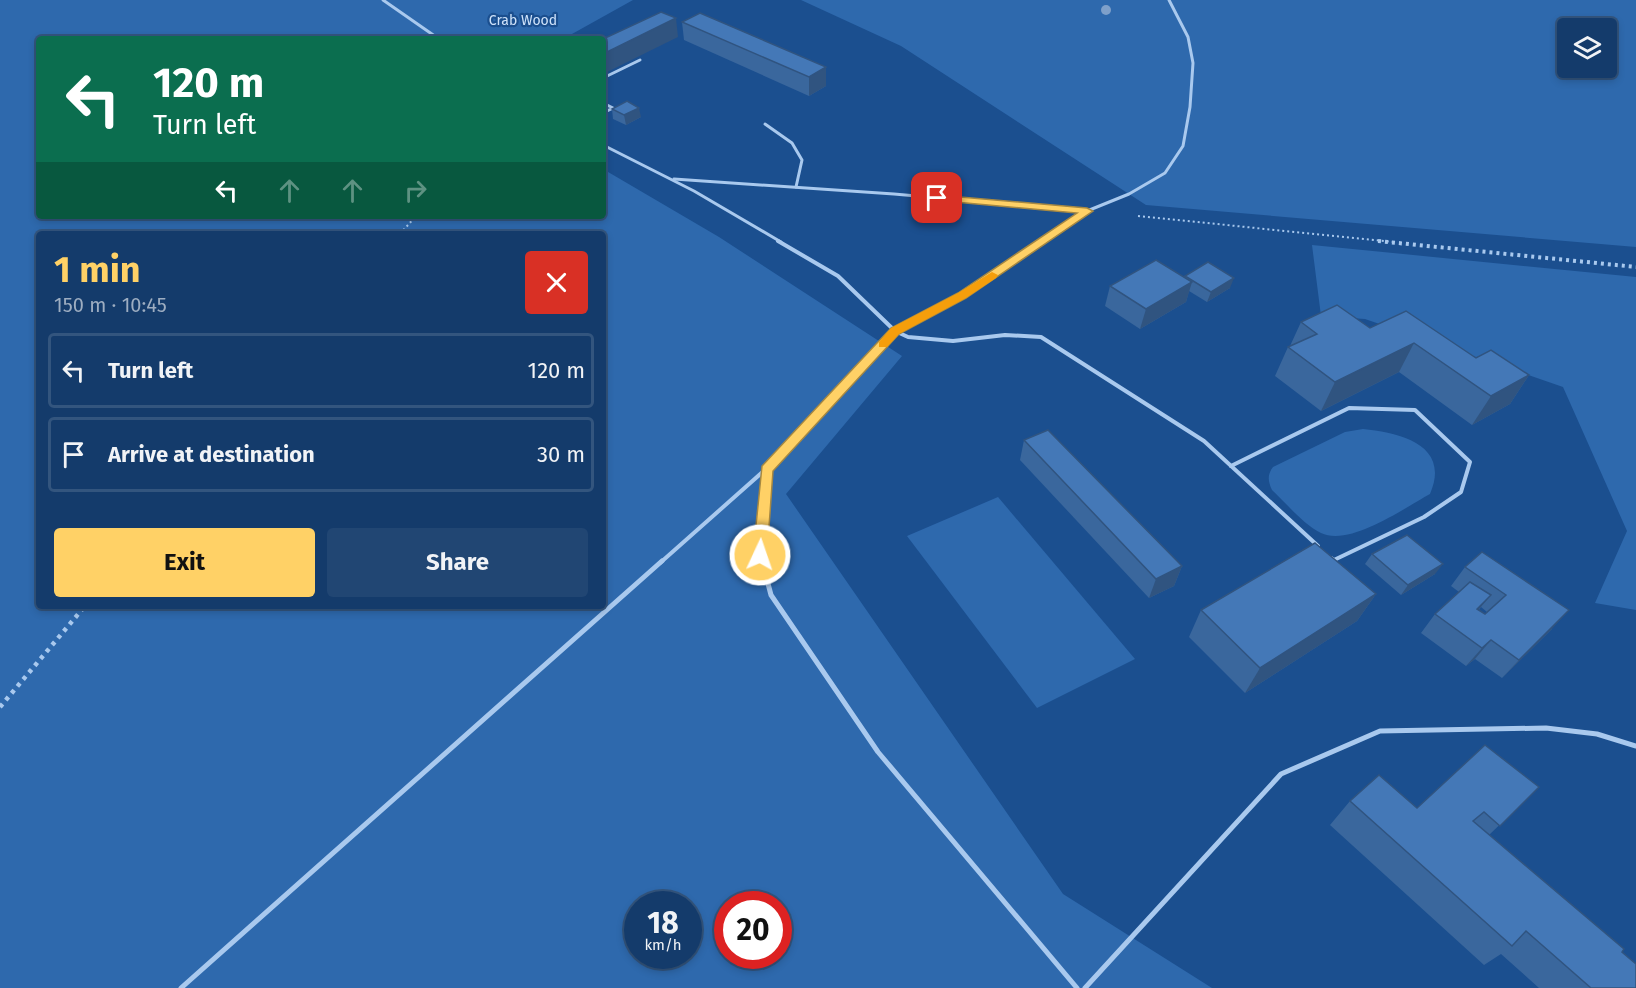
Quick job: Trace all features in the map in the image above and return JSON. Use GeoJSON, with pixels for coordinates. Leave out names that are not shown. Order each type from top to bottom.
{"type":"FeatureCollection","features":[{"type":"Feature","properties":{"kind":"lane"},"geometry":{"type":"LineString","coordinates":[[383,0],[435,36]]}},
{"type":"Feature","properties":{"kind":"lane"},"geometry":{"type":"LineString","coordinates":[[181,988],[766,469],[895,331],[962,296],[1087,211],[1129,194],[1165,173],[1183,146],[1190,107],[1193,63],[1188,37],[1169,0]]}},
{"type":"Feature","properties":{"kind":"lane"},"geometry":{"type":"LineString","coordinates":[[606,77],[640,60]]}},
{"type":"Feature","properties":{"kind":"lane"},"geometry":{"type":"LineString","coordinates":[[606,104],[613,108],[606,112]]}},
{"type":"Feature","properties":{"kind":"lane"},"geometry":{"type":"LineString","coordinates":[[765,124],[792,143],[802,160],[796,187]]}},
{"type":"Feature","properties":{"kind":"lane"},"geometry":{"type":"LineString","coordinates":[[606,146],[671,179],[838,276],[895,331],[908,337],[953,341],[1005,335],[1041,337],[1204,441],[1231,466],[1334,560],[1424,517],[1461,492],[1470,462],[1415,410],[1349,408],[1231,466]]}},
{"type":"Feature","properties":{"kind":"lane"},"geometry":{"type":"LineString","coordinates":[[671,179],[1087,211]]}},
{"type":"Feature","properties":{"kind":"lane"},"geometry":{"type":"LineString","coordinates":[[766,469],[760,555],[771,595],[878,752],[1077,988]]}},
{"type":"Feature","properties":{"kind":"lane"},"geometry":{"type":"LineString","coordinates":[[1085,988],[1281,774],[1380,731],[1546,728],[1597,734],[1636,746]]}},
{"type":"Feature","properties":{"kind":"path"},"geometry":{"type":"LineString","coordinates":[[1130,216],[1636,267]]}},
{"type":"Feature","properties":{"kind":"path"},"geometry":{"type":"LineString","coordinates":[[403,231],[413,219]]}},
{"type":"Feature","properties":{"kind":"path"},"geometry":{"type":"LineString","coordinates":[[0,707],[83,609]]}},
{"type":"Feature","properties":{"kind":"green space","name":"Crab Wood"},"geometry":{"type":"Polygon","coordinates":[[[0,0],[633,0],[568,36],[36,36],[36,219],[606,219],[606,171],[719,237],[902,356],[786,494],[1063,894],[1212,988],[0,988],[0,0]]]}},
{"type":"Feature","properties":{"kind":"green space"},"geometry":{"type":"Polygon","coordinates":[[[801,0],[1636,0],[1636,247],[1146,205],[901,46],[801,0]]]}},
{"type":"Feature","properties":{"kind":"green space"},"geometry":{"type":"Polygon","coordinates":[[[1312,245],[1636,277],[1636,610],[1595,603],[1627,531],[1563,387],[1365,319],[1321,316],[1312,245]]]}},
{"type":"Feature","properties":{"kind":"green space"},"geometry":{"type":"Polygon","coordinates":[[[1363,429],[1406,438],[1428,453],[1434,464],[1435,477],[1430,494],[1361,531],[1333,536],[1321,533],[1302,519],[1272,490],[1269,475],[1273,467],[1345,432],[1363,429]]]}},
{"type":"Feature","properties":{"kind":"green space"},"geometry":{"type":"Polygon","coordinates":[[[998,497],[1135,659],[1037,708],[907,536],[998,497]]]}},
{"type":"Feature","properties":{"kind":"building"},"geometry":{"type":"Polygon","coordinates":[[[661,12],[676,18],[606,53],[606,38],[661,12]]]}},
{"type":"Feature","properties":{"kind":"building"},"geometry":{"type":"Polygon","coordinates":[[[700,13],[826,67],[809,77],[682,22],[700,13]]]}},
{"type":"Feature","properties":{"kind":"building"},"geometry":{"type":"Polygon","coordinates":[[[627,101],[639,108],[624,115],[612,109],[627,101]]]}},
{"type":"Feature","properties":{"kind":"building"},"geometry":{"type":"Polygon","coordinates":[[[1156,260],[1192,282],[1146,309],[1110,286],[1156,260]]]}},
{"type":"Feature","properties":{"kind":"building"},"geometry":{"type":"Polygon","coordinates":[[[1208,262],[1234,278],[1211,292],[1185,276],[1208,262]]]}},
{"type":"Feature","properties":{"kind":"building"},"geometry":{"type":"Polygon","coordinates":[[[1337,305],[1370,328],[1406,311],[1476,358],[1491,350],[1529,375],[1491,396],[1414,343],[1335,382],[1288,347],[1317,334],[1301,322],[1337,305]]]}},
{"type":"Feature","properties":{"kind":"building"},"geometry":{"type":"Polygon","coordinates":[[[1048,430],[1182,566],[1156,579],[1024,440],[1048,430]]]}},
{"type":"Feature","properties":{"kind":"building"},"geometry":{"type":"Polygon","coordinates":[[[1407,535],[1443,564],[1408,585],[1372,554],[1407,535]]]}},
{"type":"Feature","properties":{"kind":"building"},"geometry":{"type":"Polygon","coordinates":[[[1315,543],[1376,594],[1260,668],[1201,610],[1315,543]]]}},
{"type":"Feature","properties":{"kind":"building"},"geometry":{"type":"Polygon","coordinates":[[[1482,552],[1569,610],[1519,660],[1491,640],[1482,648],[1435,614],[1470,582],[1491,595],[1477,609],[1485,614],[1506,595],[1465,567],[1482,552]]]}},
{"type":"Feature","properties":{"kind":"building"},"geometry":{"type":"Polygon","coordinates":[[[1485,745],[1539,787],[1500,826],[1484,812],[1473,821],[1624,949],[1622,952],[1636,964],[1636,988],[1591,988],[1526,931],[1512,946],[1350,801],[1379,775],[1417,808],[1485,745]]]}},
{"type":"Feature","properties":{"kind":"slow traffic"},"geometry":{"type":"LineString","coordinates":[[883,344],[895,331],[962,296],[992,275]]}},
{"type":"Feature","properties":{"kind":"route"},"geometry":{"type":"LineString","coordinates":[[760,555],[766,469],[895,331],[962,296],[1087,211],[937,198]]}}]}
